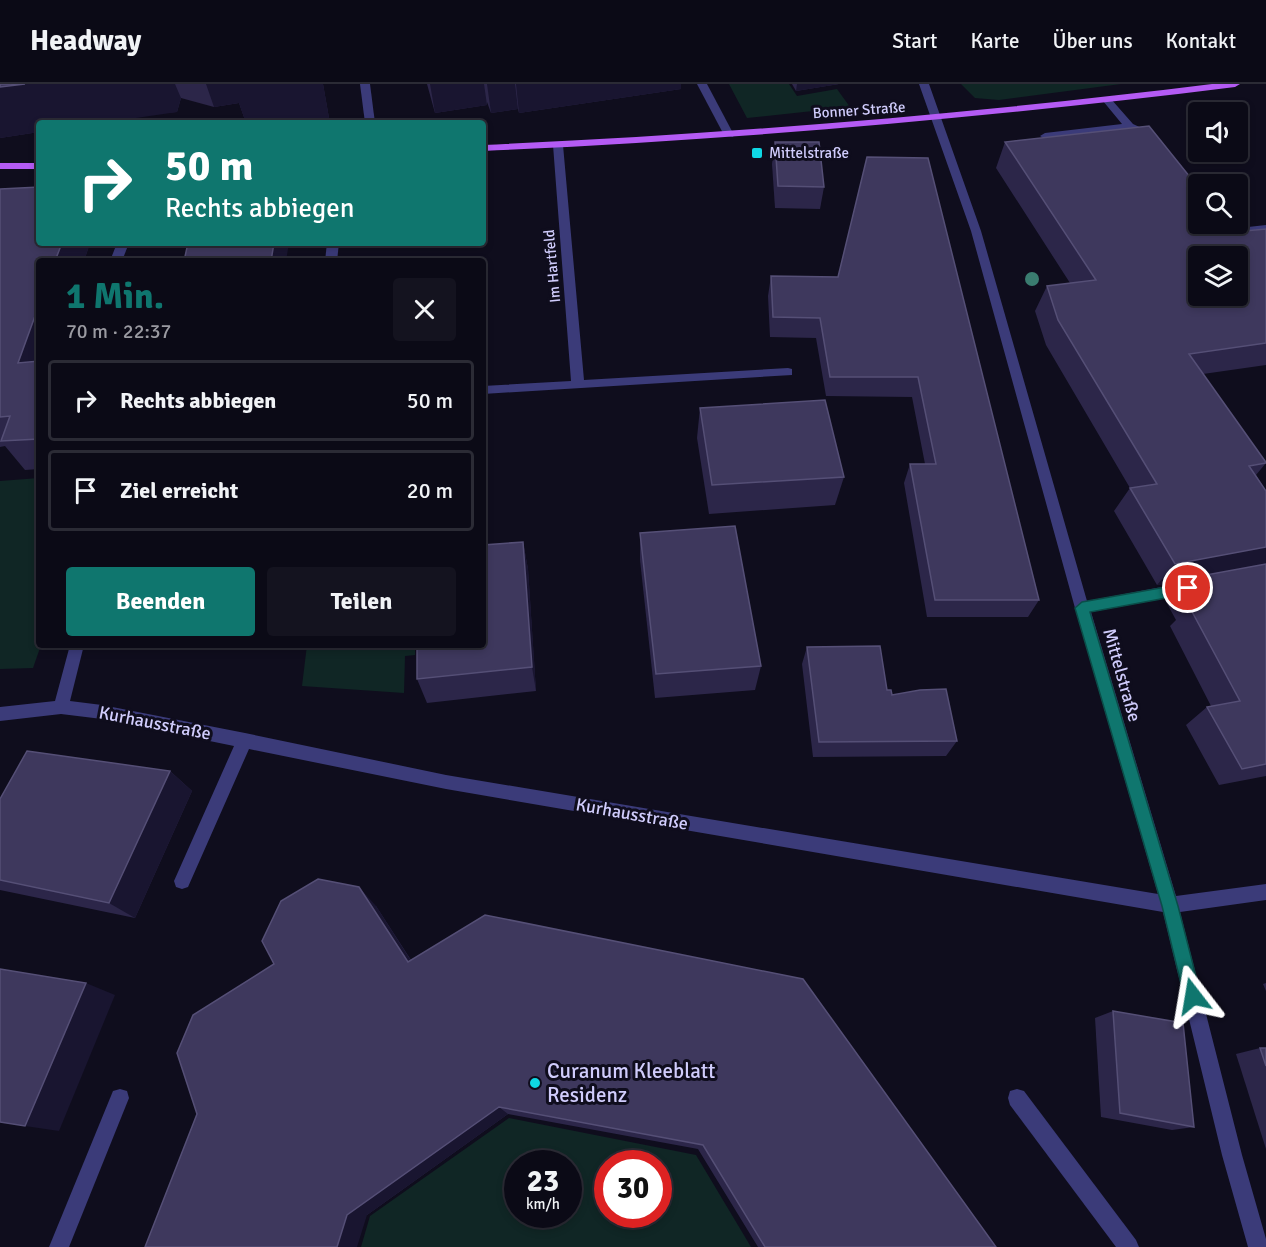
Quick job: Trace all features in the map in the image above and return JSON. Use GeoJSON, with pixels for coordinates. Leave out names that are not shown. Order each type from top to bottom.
{"type":"FeatureCollection","features":[{"type":"Feature","properties":{"kind":"main road","name":"Bonner Straße"},"geometry":{"type":"LineString","coordinates":[[486,148],[729,135],[936,119],[1108,101],[1235,84]]}},
{"type":"Feature","properties":{"kind":"main road"},"geometry":{"type":"LineString","coordinates":[[0,166],[36,166]]}},
{"type":"Feature","properties":{"kind":"street"},"geometry":{"type":"LineString","coordinates":[[365,84],[370,120]]}},
{"type":"Feature","properties":{"kind":"street"},"geometry":{"type":"LineString","coordinates":[[702,84],[729,135]]}},
{"type":"Feature","properties":{"kind":"street","name":"Mittelstraße"},"geometry":{"type":"LineString","coordinates":[[924,84],[953,159],[976,231],[1082,608],[1170,906],[1232,1155],[1258,1247]]}},
{"type":"Feature","properties":{"kind":"street"},"geometry":{"type":"LineString","coordinates":[[1108,101],[1129,126],[1144,133],[1158,149]]}},
{"type":"Feature","properties":{"kind":"street"},"geometry":{"type":"LineString","coordinates":[[1045,136],[1129,126]]}},
{"type":"Feature","properties":{"kind":"street","name":"Im Hartfeld"},"geometry":{"type":"LineString","coordinates":[[558,145],[578,385]]}},
{"type":"Feature","properties":{"kind":"street"},"geometry":{"type":"LineString","coordinates":[[1248,230],[1266,228]]}},
{"type":"Feature","properties":{"kind":"street"},"geometry":{"type":"LineString","coordinates":[[486,390],[788,372]]}},
{"type":"Feature","properties":{"kind":"street"},"geometry":{"type":"LineString","coordinates":[[1082,608],[1206,585]]}},
{"type":"Feature","properties":{"kind":"street"},"geometry":{"type":"LineString","coordinates":[[61,707],[76,648]]}},
{"type":"Feature","properties":{"kind":"street","name":"Kurhausstraße"},"geometry":{"type":"LineString","coordinates":[[0,714],[61,707],[102,712],[446,782],[1170,906],[1266,892]]}},
{"type":"Feature","properties":{"kind":"street"},"geometry":{"type":"LineString","coordinates":[[182,881],[245,740]]}},
{"type":"Feature","properties":{"kind":"street"},"geometry":{"type":"LineString","coordinates":[[59,1247],[120,1098]]}},
{"type":"Feature","properties":{"kind":"street"},"geometry":{"type":"LineString","coordinates":[[1017,1098],[1129,1247]]}},
{"type":"Feature","properties":{"kind":"green space"},"geometry":{"type":"Polygon","coordinates":[[[729,84],[789,84],[797,96],[837,89],[850,107],[747,118],[729,84]]]}},
{"type":"Feature","properties":{"kind":"green space"},"geometry":{"type":"Polygon","coordinates":[[[961,84],[1121,84],[999,100],[975,98],[961,84]]]}},
{"type":"Feature","properties":{"kind":"green space"},"geometry":{"type":"Polygon","coordinates":[[[36,478],[36,648],[40,648],[33,668],[0,669],[0,481],[36,478]]]}},
{"type":"Feature","properties":{"kind":"green space"},"geometry":{"type":"Polygon","coordinates":[[[307,648],[415,648],[415,655],[405,656],[404,693],[302,686],[307,648]]]}},
{"type":"Feature","properties":{"kind":"green space"},"geometry":{"type":"Polygon","coordinates":[[[509,1118],[671,1150],[594,1150],[594,1228],[672,1228],[672,1150],[696,1155],[751,1247],[361,1247],[370,1216],[509,1118]]]}},
{"type":"Feature","properties":{"kind":"building"},"geometry":{"type":"Polygon","coordinates":[[[0,84],[25,84],[0,87],[0,84]]]}},
{"type":"Feature","properties":{"kind":"building"},"geometry":{"type":"Polygon","coordinates":[[[1149,126],[1188,175],[1188,234],[1248,234],[1248,231],[1266,229],[1266,343],[1189,354],[1266,463],[1249,466],[1266,491],[1266,547],[1175,564],[1130,488],[1157,484],[1058,320],[1047,286],[1096,280],[1005,142],[1149,126]]]}},
{"type":"Feature","properties":{"kind":"building"},"geometry":{"type":"Polygon","coordinates":[[[775,142],[819,142],[824,187],[778,186],[775,142]]]}},
{"type":"Feature","properties":{"kind":"building"},"geometry":{"type":"Polygon","coordinates":[[[867,157],[928,158],[1039,600],[935,600],[910,464],[936,464],[918,377],[830,377],[820,318],[773,317],[771,276],[838,277],[867,157]]]}},
{"type":"Feature","properties":{"kind":"building"},"geometry":{"type":"Polygon","coordinates":[[[36,187],[36,246],[61,246],[56,258],[36,258],[36,313],[18,363],[36,361],[36,439],[1,441],[10,416],[0,417],[0,189],[36,187]]]}},
{"type":"Feature","properties":{"kind":"building"},"geometry":{"type":"Polygon","coordinates":[[[187,246],[274,246],[272,258],[185,258],[187,246]]]}},
{"type":"Feature","properties":{"kind":"building"},"geometry":{"type":"Polygon","coordinates":[[[825,400],[844,477],[712,485],[700,408],[825,400]]]}},
{"type":"Feature","properties":{"kind":"building"},"geometry":{"type":"Polygon","coordinates":[[[735,526],[761,666],[656,674],[640,533],[735,526]]]}},
{"type":"Feature","properties":{"kind":"building"},"geometry":{"type":"Polygon","coordinates":[[[523,542],[532,667],[417,679],[417,648],[486,648],[486,545],[523,542]]]}},
{"type":"Feature","properties":{"kind":"building"},"geometry":{"type":"Polygon","coordinates":[[[1266,564],[1266,764],[1242,769],[1207,707],[1240,701],[1189,606],[1198,604],[1184,579],[1266,564]]]}},
{"type":"Feature","properties":{"kind":"building"},"geometry":{"type":"Polygon","coordinates":[[[880,646],[887,690],[891,690],[892,695],[920,690],[946,689],[957,741],[819,742],[807,647],[880,646]]]}},
{"type":"Feature","properties":{"kind":"building"},"geometry":{"type":"Polygon","coordinates":[[[27,751],[170,771],[109,903],[0,880],[0,799],[27,751]]]}},
{"type":"Feature","properties":{"kind":"building","name":"Curanum Kleeblatt Residenz"},"geometry":{"type":"Polygon","coordinates":[[[318,879],[359,887],[408,962],[485,915],[803,979],[996,1247],[765,1247],[703,1145],[499,1107],[347,1215],[337,1247],[145,1247],[197,1114],[177,1053],[193,1015],[274,964],[262,941],[281,901],[318,879]]]}},
{"type":"Feature","properties":{"kind":"building"},"geometry":{"type":"Polygon","coordinates":[[[0,969],[86,983],[25,1126],[0,1122],[0,969]]]}},
{"type":"Feature","properties":{"kind":"building"},"geometry":{"type":"Polygon","coordinates":[[[1113,1011],[1183,1023],[1194,1127],[1120,1113],[1113,1011]]]}},
{"type":"Feature","properties":{"kind":"building"},"geometry":{"type":"Polygon","coordinates":[[[1260,1048],[1266,1048],[1266,1066],[1260,1048]]]}},
{"type":"Feature","properties":{"kind":"place","name":"Mittelstraße"},"geometry":{"type":"Point","coordinates":[757,153]}},
{"type":"Feature","properties":{"kind":"place","name":"Curanum Kleeblatt Residenz"},"geometry":{"type":"Point","coordinates":[535,1083]}},
{"type":"Feature","properties":{"kind":"route"},"geometry":{"type":"LineString","coordinates":[[1188,588],[1082,608],[1170,906],[1193,996]]}}]}
